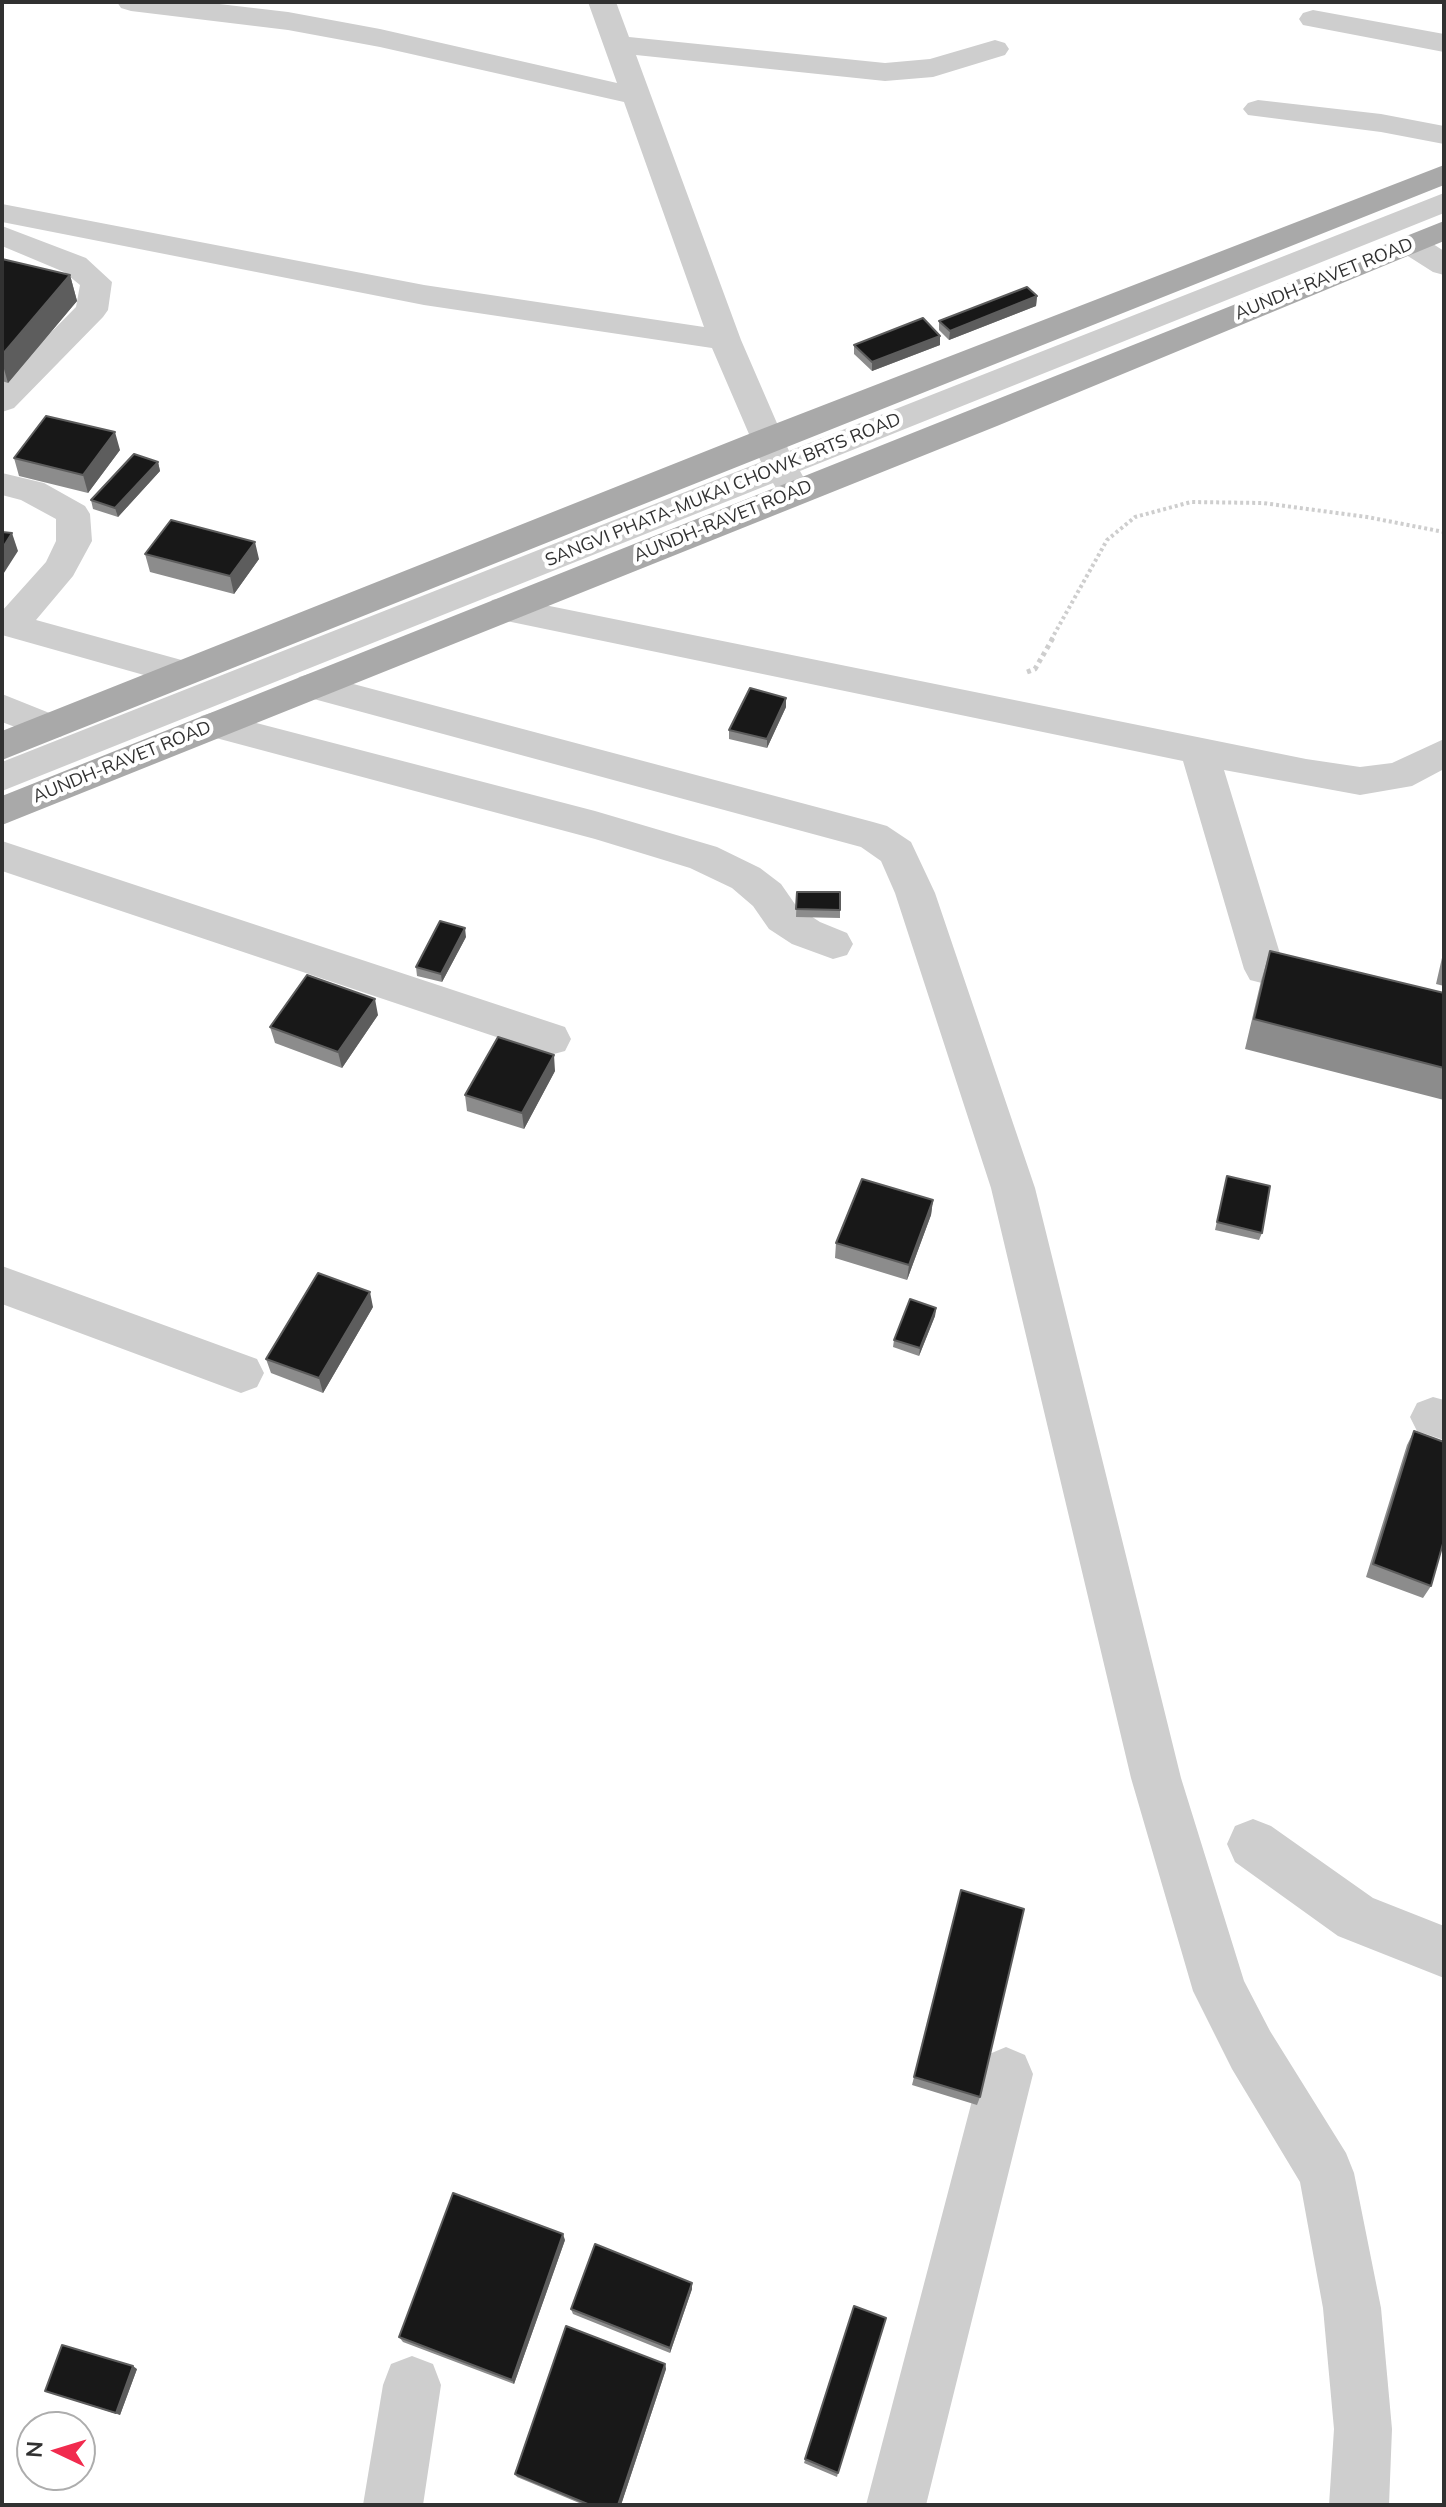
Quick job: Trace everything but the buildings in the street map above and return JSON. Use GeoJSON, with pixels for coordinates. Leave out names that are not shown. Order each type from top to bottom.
{"type":"FeatureCollection","features":[{"type":"Feature","properties":{"kind":"main road","name":"AUNDH-RAVET ROAD"},"geometry":{"type":"LineString","coordinates":[[2,811],[505,609],[781,467],[1444,174]]}},
{"type":"Feature","properties":{"kind":"main road","name":"AUNDH-RAVET ROAD"},"geometry":{"type":"LineString","coordinates":[[2,746],[183,673],[781,467],[1444,230]]}},
{"type":"Feature","properties":{"kind":"street"},"geometry":{"type":"LineString","coordinates":[[131,2],[288,21],[380,38],[636,96]]}},
{"type":"Feature","properties":{"kind":"street"},"geometry":{"type":"LineString","coordinates":[[602,2],[725,340],[781,467]]}},
{"type":"Feature","properties":{"kind":"street"},"geometry":{"type":"LineString","coordinates":[[1313,19],[1444,43]]}},
{"type":"Feature","properties":{"kind":"street"},"geometry":{"type":"LineString","coordinates":[[617,44],[885,72],[933,68],[995,49]]}},
{"type":"Feature","properties":{"kind":"street"},"geometry":{"type":"LineString","coordinates":[[1258,109],[1381,123],[1444,135]]}},
{"type":"Feature","properties":{"kind":"street","name":"SANGVI PHATA-MUKAI CHOWK BRTS ROAD"},"geometry":{"type":"LineString","coordinates":[[2,777],[1444,202]]}},
{"type":"Feature","properties":{"kind":"street"},"geometry":{"type":"LineString","coordinates":[[2,213],[424,295],[725,340]]}},
{"type":"Feature","properties":{"kind":"street"},"geometry":{"type":"LineString","coordinates":[[2,235],[75,265],[96,282],[92,310],[2,401]]}},
{"type":"Feature","properties":{"kind":"street"},"geometry":{"type":"LineString","coordinates":[[1411,244],[1444,265]]}},
{"type":"Feature","properties":{"kind":"street"},"geometry":{"type":"LineString","coordinates":[[2,484],[32,491],[73,514],[74,541],[60,568],[7,624],[183,673]]}},
{"type":"Feature","properties":{"kind":"street"},"geometry":{"type":"LineString","coordinates":[[505,609],[1360,781],[1399,776],[1444,753]]}},
{"type":"Feature","properties":{"kind":"street"},"geometry":{"type":"LineString","coordinates":[[312,686],[873,836],[897,852],[915,893],[1013,1188],[1156,1778],[1220,1991],[1251,2050],[1326,2173],[1352,2308],[1363,2429],[1359,2505]]}},
{"type":"Feature","properties":{"kind":"street"},"geometry":{"type":"LineString","coordinates":[[2,707],[49,727]]}},
{"type":"Feature","properties":{"kind":"street"},"geometry":{"type":"LineString","coordinates":[[214,725],[595,825],[703,857],[746,878],[767,895],[783,918],[806,933],[833,944]]}},
{"type":"Feature","properties":{"kind":"street"},"geometry":{"type":"LineString","coordinates":[[1199,751],[1264,969],[1354,989]]}},
{"type":"Feature","properties":{"kind":"street"},"geometry":{"type":"LineString","coordinates":[[2,856],[550,1039]]}},
{"type":"Feature","properties":{"kind":"street"},"geometry":{"type":"LineString","coordinates":[[2,1285],[241,1373]]}},
{"type":"Feature","properties":{"kind":"street"},"geometry":{"type":"LineString","coordinates":[[1253,1844],[1356,1918],[1444,1952]]}},
{"type":"Feature","properties":{"kind":"street"},"geometry":{"type":"LineString","coordinates":[[896,2505],[1006,2074]]}},
{"type":"Feature","properties":{"kind":"street"},"geometry":{"type":"LineString","coordinates":[[393,2505],[412,2385]]}},
{"type":"Feature","properties":{"kind":"path"},"geometry":{"type":"LineString","coordinates":[[1024,674],[1035,669],[1107,540],[1135,517],[1191,502],[1263,503],[1367,517],[1444,532]]}}]}
